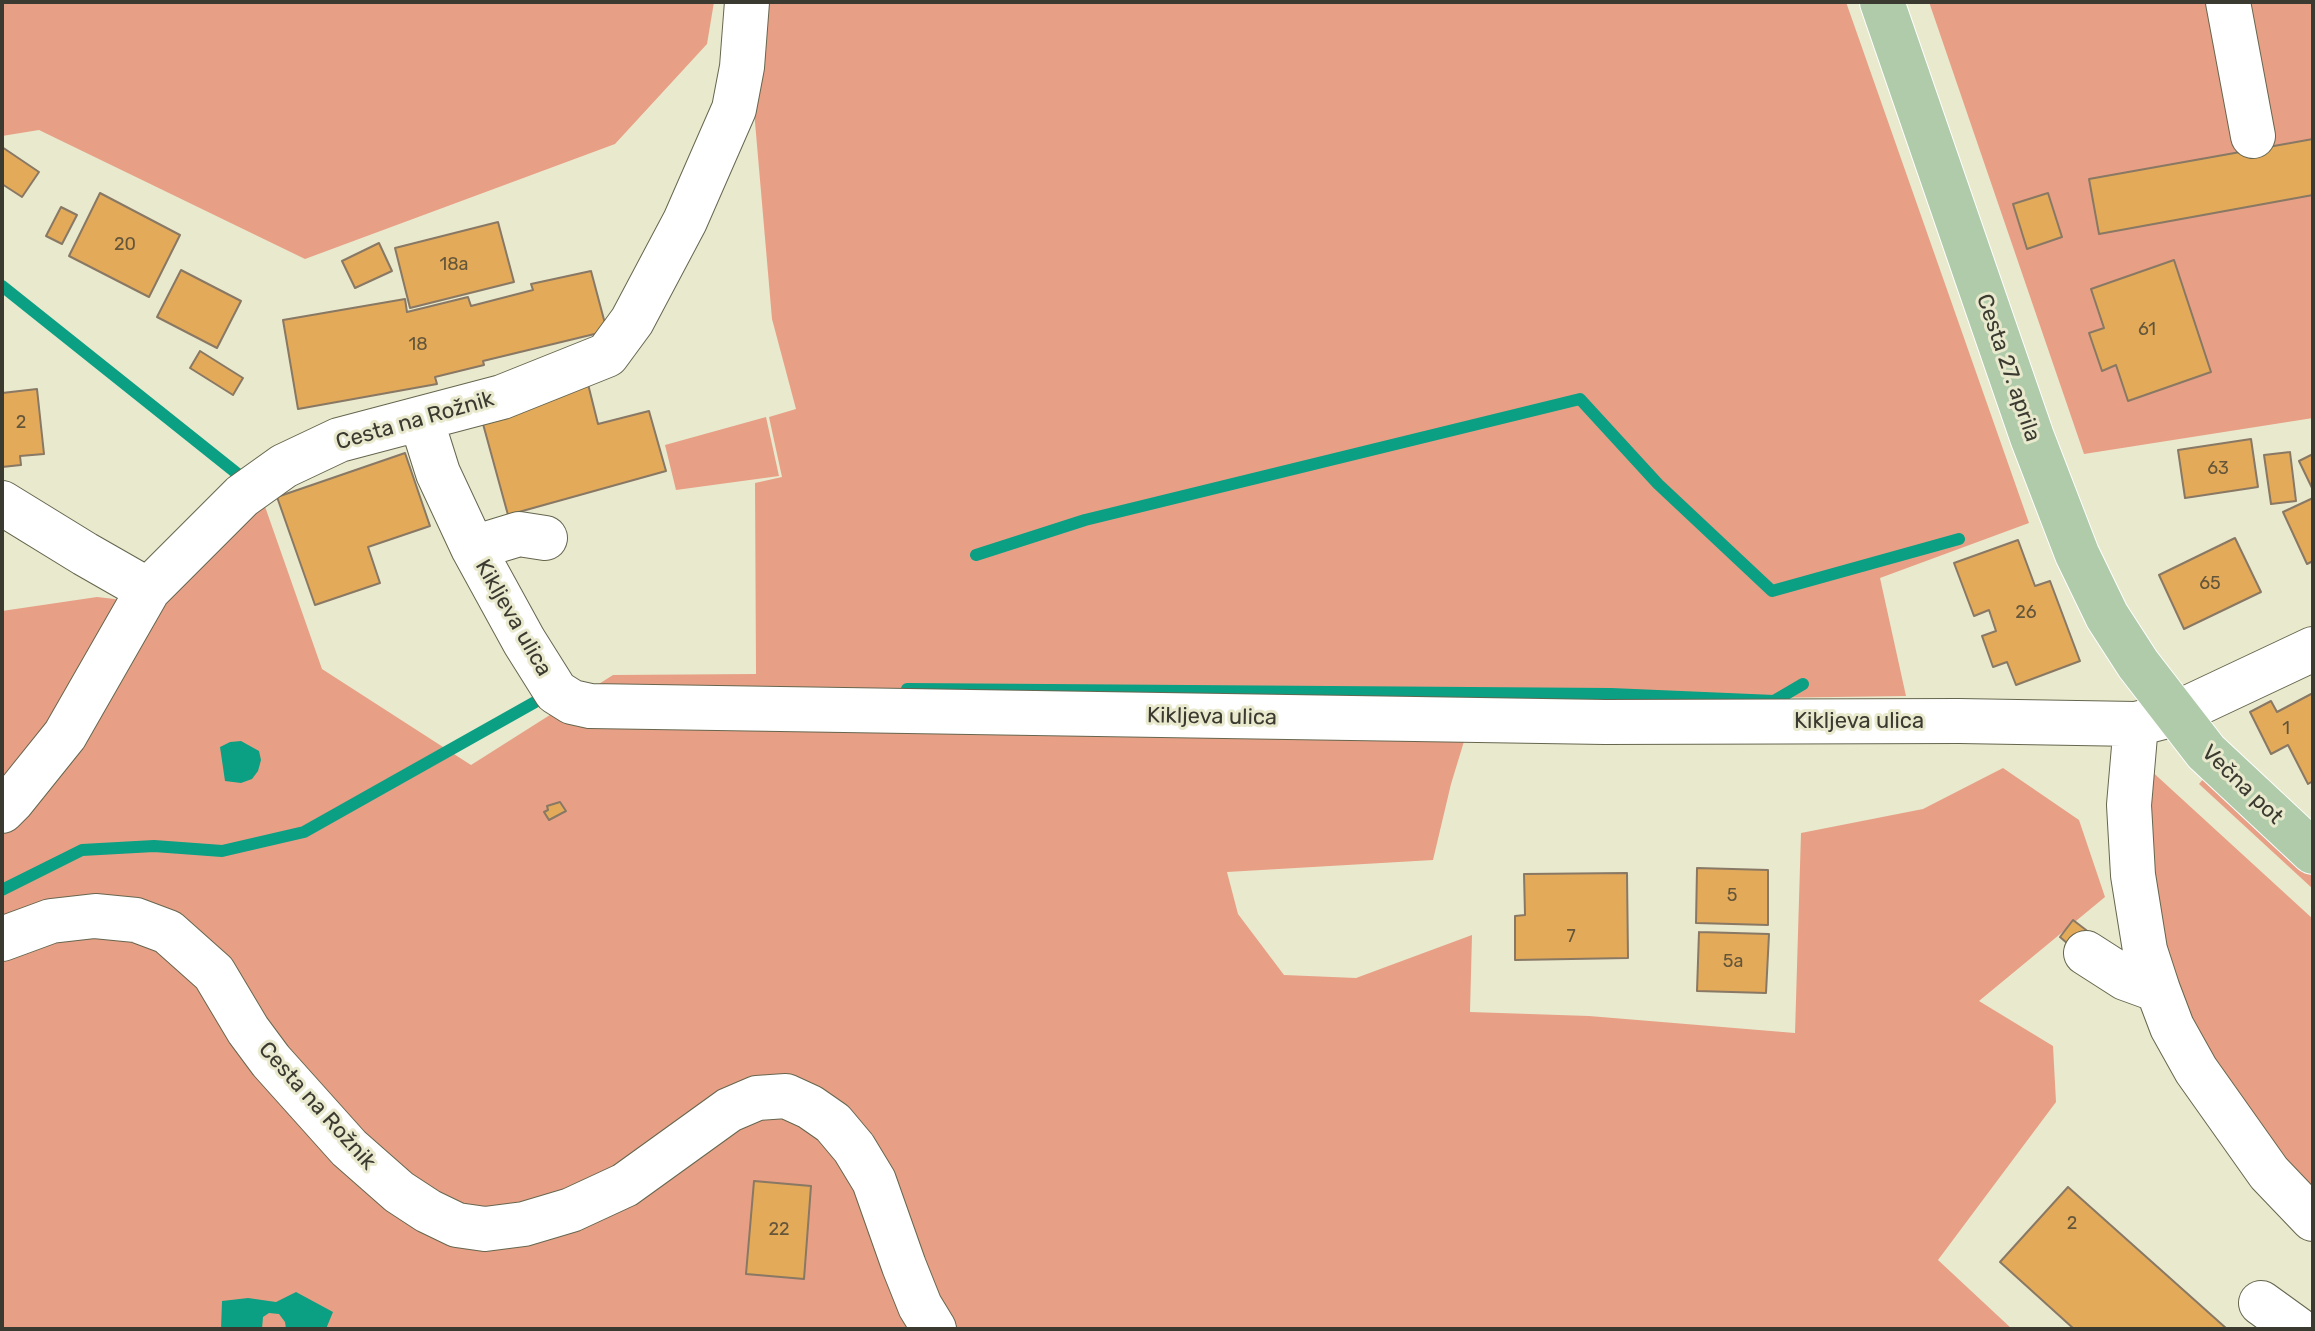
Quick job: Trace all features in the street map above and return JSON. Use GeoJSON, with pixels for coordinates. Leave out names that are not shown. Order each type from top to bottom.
{"type":"FeatureCollection","features":[{"type":"Feature","properties":{"kind":"main road","name":"Cesta 27. aprila"},"geometry":{"type":"LineString","coordinates":[[1882,2],[2032,437],[2077,554],[2156,719]]}},
{"type":"Feature","properties":{"kind":"main road","name":"Večna pot"},"geometry":{"type":"LineString","coordinates":[[2156,719],[2206,752],[2313,852]]}},
{"type":"Feature","properties":{"kind":"street","name":"Cesta na Rožnik"},"geometry":{"type":"LineString","coordinates":[[2,811],[65,735],[148,590],[233,504],[284,466],[339,440],[502,397],[607,355],[632,321],[673,244],[734,109],[742,67],[747,2]]}},
{"type":"Feature","properties":{"kind":"street"},"geometry":{"type":"LineString","coordinates":[[2228,2],[2253,136]]}},
{"type":"Feature","properties":{"kind":"street","name":"Kikljeva ulica"},"geometry":{"type":"LineString","coordinates":[[421,419],[438,473],[478,558],[524,641],[556,692],[572,702],[590,706],[1620,723],[2156,719]]}},
{"type":"Feature","properties":{"kind":"street"},"geometry":{"type":"LineString","coordinates":[[2,503],[148,590]]}},
{"type":"Feature","properties":{"kind":"street"},"geometry":{"type":"LineString","coordinates":[[2313,649],[2156,719],[2129,805],[2131,862],[2145,950],[2172,1027],[2205,1083],[2269,1173],[2313,1219]]}},
{"type":"Feature","properties":{"kind":"street","name":"Cesta na Rožnik"},"geometry":{"type":"LineString","coordinates":[[2,939],[51,921],[95,916],[136,920],[168,932],[214,973],[248,1030],[271,1061],[349,1148],[399,1192],[457,1225],[485,1229],[524,1224],[571,1210],[625,1185],[729,1110],[757,1098],[786,1096],[810,1107],[833,1123],[854,1148],[874,1181],[920,1306],[936,1329]]}},
{"type":"Feature","properties":{"kind":"street"},"geometry":{"type":"LineString","coordinates":[[2086,953],[2125,978],[2158,990]]}},
{"type":"Feature","properties":{"kind":"street"},"geometry":{"type":"LineString","coordinates":[[2261,1303],[2297,1329]]}},
{"type":"Feature","properties":{"kind":"shaded area"},"geometry":{"type":"Polygon","coordinates":[[[2,2],[714,2],[707,44],[615,144],[305,259],[39,130],[2,136],[2,2]]]}},
{"type":"Feature","properties":{"kind":"shaded area"},"geometry":{"type":"Polygon","coordinates":[[[760,2],[1846,2],[2029,523],[1880,578],[1906,696],[1476,702],[1451,784],[1433,860],[1227,872],[1238,914],[1284,975],[1356,978],[1472,935],[1470,1012],[1589,1016],[1795,1033],[1801,833],[1923,809],[2003,768],[2079,820],[2105,897],[1979,1001],[2053,1046],[2056,1102],[1938,1260],[2012,1329],[2,1329],[2,611],[97,597],[158,604],[262,498],[322,669],[471,765],[613,675],[756,674],[755,483],[782,477],[769,417],[796,409],[772,319],[753,99],[760,2]]]}},
{"type":"Feature","properties":{"kind":"shaded area"},"geometry":{"type":"Polygon","coordinates":[[[1929,2],[2313,2],[2313,418],[2084,454],[1929,2]]]}},
{"type":"Feature","properties":{"kind":"shaded area"},"geometry":{"type":"Polygon","coordinates":[[[766,417],[779,476],[676,490],[665,445],[766,417]]]}},
{"type":"Feature","properties":{"kind":"shaded area"},"geometry":{"type":"Polygon","coordinates":[[[2147,767],[2313,919],[2313,1187],[2300,1186],[2181,1015],[2148,891],[2147,767]]]}},
{"type":"Feature","properties":{"kind":"shaded area"},"geometry":{"type":"Polygon","coordinates":[[[2205,777],[2313,876],[2313,889],[2199,784],[2205,777]]]}},
{"type":"Feature","properties":{"kind":"water"},"geometry":{"type":"Polygon","coordinates":[[[241,741],[259,751],[261,760],[258,771],[252,779],[241,783],[225,781],[220,747],[241,741]]]}},
{"type":"Feature","properties":{"kind":"water"},"geometry":{"type":"Polygon","coordinates":[[[296,1292],[333,1312],[326,1329],[286,1329],[279,1314],[269,1313],[263,1317],[262,1329],[221,1329],[222,1301],[248,1298],[276,1302],[296,1292]]]}},
{"type":"Feature","properties":{"kind":"building"},"geometry":{"type":"Polygon","coordinates":[[[2313,139],[2313,195],[2099,234],[2089,179],[2313,139]]]}},
{"type":"Feature","properties":{"kind":"building"},"geometry":{"type":"Polygon","coordinates":[[[2,147],[39,172],[22,197],[2,184],[2,147]]]}},
{"type":"Feature","properties":{"kind":"building"},"geometry":{"type":"Polygon","coordinates":[[[100,193],[180,235],[149,297],[69,256],[100,193]]]}},
{"type":"Feature","properties":{"kind":"building"},"geometry":{"type":"Polygon","coordinates":[[[2048,193],[2062,237],[2027,249],[2013,204],[2048,193]]]}},
{"type":"Feature","properties":{"kind":"building"},"geometry":{"type":"Polygon","coordinates":[[[61,207],[77,215],[62,244],[46,236],[61,207]]]}},
{"type":"Feature","properties":{"kind":"building"},"geometry":{"type":"Polygon","coordinates":[[[498,222],[514,282],[410,308],[395,248],[498,222]]]}},
{"type":"Feature","properties":{"kind":"building"},"geometry":{"type":"Polygon","coordinates":[[[379,243],[392,271],[355,288],[342,261],[379,243]]]}},
{"type":"Feature","properties":{"kind":"building"},"geometry":{"type":"Polygon","coordinates":[[[2174,260],[2211,372],[2128,401],[2116,365],[2102,371],[2089,333],[2104,328],[2091,289],[2174,260]]]}},
{"type":"Feature","properties":{"kind":"building"},"geometry":{"type":"Polygon","coordinates":[[[181,270],[241,301],[217,348],[157,317],[181,270]]]}},
{"type":"Feature","properties":{"kind":"building"},"geometry":{"type":"Polygon","coordinates":[[[591,271],[607,331],[483,361],[484,365],[435,377],[437,384],[298,409],[283,320],[405,299],[407,312],[468,297],[471,306],[533,290],[531,284],[591,271]]]}},
{"type":"Feature","properties":{"kind":"building"},"geometry":{"type":"Polygon","coordinates":[[[200,351],[243,378],[233,395],[190,368],[200,351]]]}},
{"type":"Feature","properties":{"kind":"building"},"geometry":{"type":"Polygon","coordinates":[[[588,384],[598,424],[649,411],[666,471],[508,515],[480,413],[588,384]]]}},
{"type":"Feature","properties":{"kind":"building"},"geometry":{"type":"Polygon","coordinates":[[[37,389],[44,454],[20,456],[21,465],[2,467],[2,393],[37,389]]]}},
{"type":"Feature","properties":{"kind":"building"},"geometry":{"type":"Polygon","coordinates":[[[2251,439],[2258,487],[2185,498],[2178,450],[2251,439]]]}},
{"type":"Feature","properties":{"kind":"building"},"geometry":{"type":"Polygon","coordinates":[[[2290,452],[2296,501],[2271,504],[2264,455],[2290,452]]]}},
{"type":"Feature","properties":{"kind":"building"},"geometry":{"type":"Polygon","coordinates":[[[405,453],[430,526],[368,547],[380,583],[315,605],[277,497],[405,453]]]}},
{"type":"Feature","properties":{"kind":"building"},"geometry":{"type":"Polygon","coordinates":[[[2313,454],[2313,490],[2299,461],[2313,454]]]}},
{"type":"Feature","properties":{"kind":"building"},"geometry":{"type":"Polygon","coordinates":[[[2313,498],[2313,561],[2307,564],[2283,512],[2313,498]]]}},
{"type":"Feature","properties":{"kind":"building"},"geometry":{"type":"Polygon","coordinates":[[[2235,538],[2261,592],[2184,629],[2159,575],[2235,538]]]}},
{"type":"Feature","properties":{"kind":"building"},"geometry":{"type":"Polygon","coordinates":[[[2018,540],[2035,586],[2050,581],[2080,661],[2016,685],[2007,662],[1993,667],[1982,636],[1996,631],[1989,610],[1974,616],[1954,563],[2018,540]]]}},
{"type":"Feature","properties":{"kind":"building"},"geometry":{"type":"Polygon","coordinates":[[[2313,693],[2313,781],[2308,784],[2288,745],[2271,754],[2250,712],[2271,701],[2277,712],[2313,693]]]}},
{"type":"Feature","properties":{"kind":"building"},"geometry":{"type":"Polygon","coordinates":[[[560,802],[566,811],[549,820],[544,812],[548,810],[547,806],[560,802]]]}},
{"type":"Feature","properties":{"kind":"building"},"geometry":{"type":"Polygon","coordinates":[[[1697,868],[1768,870],[1768,925],[1696,923],[1697,868]]]}},
{"type":"Feature","properties":{"kind":"building"},"geometry":{"type":"Polygon","coordinates":[[[1627,873],[1628,958],[1515,960],[1515,916],[1525,915],[1524,874],[1627,873]]]}},
{"type":"Feature","properties":{"kind":"building"},"geometry":{"type":"Polygon","coordinates":[[[2073,920],[2090,933],[2076,951],[2060,937],[2073,920]]]}},
{"type":"Feature","properties":{"kind":"building"},"geometry":{"type":"Polygon","coordinates":[[[1699,932],[1769,934],[1766,993],[1697,991],[1699,932]]]}},
{"type":"Feature","properties":{"kind":"building"},"geometry":{"type":"Polygon","coordinates":[[[754,1181],[811,1186],[804,1279],[746,1274],[754,1181]]]}},
{"type":"Feature","properties":{"kind":"building"},"geometry":{"type":"Polygon","coordinates":[[[2068,1187],[2227,1329],[2074,1329],[2000,1262],[2068,1187]]]}},
{"type":"Feature","properties":{"kind":"waterway"},"geometry":{"type":"LineString","coordinates":[[2,286],[244,479]]}},
{"type":"Feature","properties":{"kind":"waterway"},"geometry":{"type":"LineString","coordinates":[[976,555],[1085,520],[1580,399],[1658,484],[1772,591],[1959,539]]}},
{"type":"Feature","properties":{"kind":"waterway"},"geometry":{"type":"LineString","coordinates":[[907,689],[1611,694],[1774,701],[1803,684]]}},
{"type":"Feature","properties":{"kind":"waterway"},"geometry":{"type":"LineString","coordinates":[[2,890],[82,850],[154,846],[222,851],[304,832],[544,697]]}}]}
